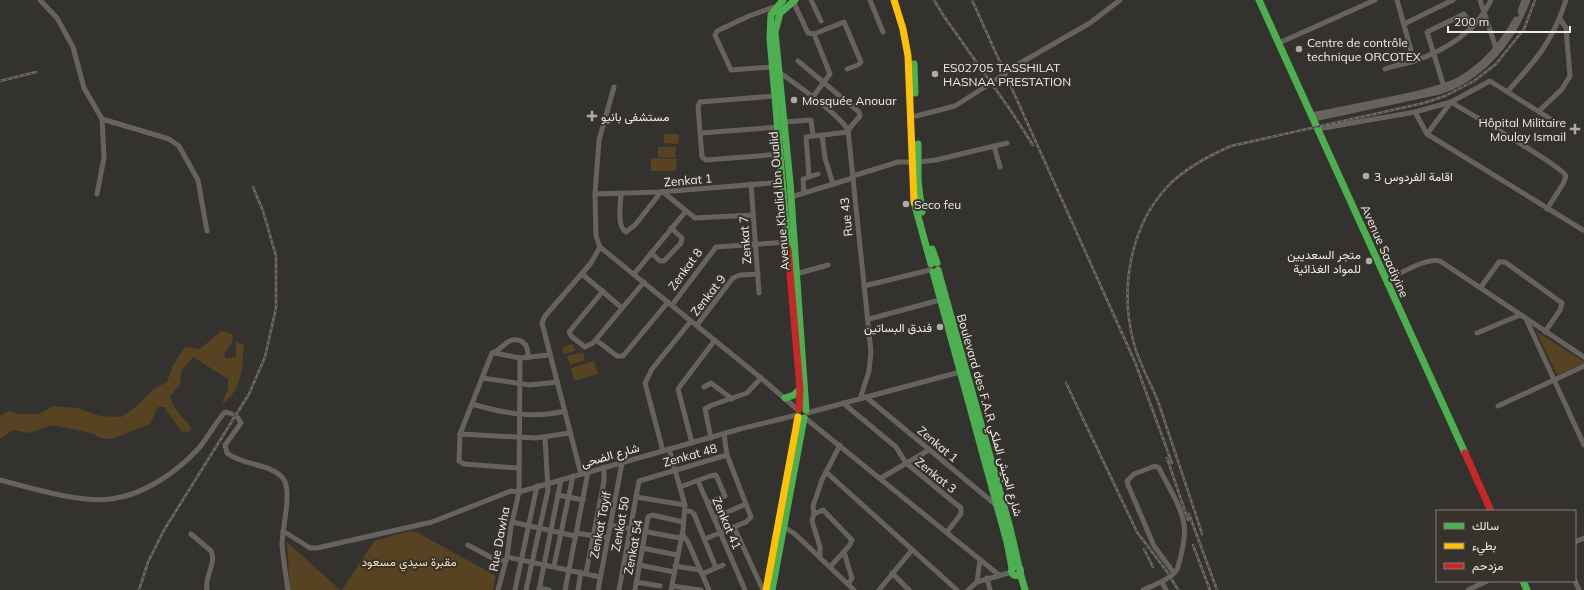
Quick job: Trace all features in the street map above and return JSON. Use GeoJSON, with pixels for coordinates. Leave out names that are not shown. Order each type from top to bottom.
{"type":"FeatureCollection","features":[{"type":"Feature","properties":{"kind":"main road","name":"Avenue Khalid Ibn Oualid"},"geometry":{"type":"LineString","coordinates":[[782,125],[775,96],[770,22],[773,11],[783,0]]}},
{"type":"Feature","properties":{"kind":"main road","name":"Avenue Khalid Ibn Oualid"},"geometry":{"type":"LineString","coordinates":[[772,590],[784,527],[802,414],[794,271],[775,32],[776,19],[784,7],[794,0]]}},
{"type":"Feature","properties":{"kind":"main road","name":"Boulevard des F.A.R شارع الجيش الملكي"},"geometry":{"type":"LineString","coordinates":[[894,0],[903,29],[908,56],[915,162],[924,230],[1010,528],[1015,571],[1025,590]]}},
{"type":"Feature","properties":{"kind":"main road","name":"Boulevard des F.A.R شارع الجيش الملكي"},"geometry":{"type":"LineString","coordinates":[[900,0],[906,20],[912,52],[916,116],[915,162]]}},
{"type":"Feature","properties":{"kind":"main road","name":"Avenue Saadiyine"},"geometry":{"type":"LineString","coordinates":[[1259,0],[1387,280],[1490,510]]}},
{"type":"Feature","properties":{"kind":"main road","name":"Avenue Khalid Ibn Oualid"},"geometry":{"type":"LineString","coordinates":[[786,182],[791,197],[791,241]]}},
{"type":"Feature","properties":{"kind":"main road","name":"Boulevard des F.A.R شارع الجيش الملكي"},"geometry":{"type":"LineString","coordinates":[[934,268],[940,300],[1020,590]]}},
{"type":"Feature","properties":{"kind":"main road","name":"Avenue Khalid Ibn Oualid"},"geometry":{"type":"LineString","coordinates":[[766,590],[802,414],[794,271]]}},
{"type":"Feature","properties":{"kind":"main road"},"geometry":{"type":"LineString","coordinates":[[785,398],[794,395],[800,389]]}},
{"type":"Feature","properties":{"kind":"street"},"geometry":{"type":"LineString","coordinates":[[40,0],[57,18],[73,47],[84,88],[102,118],[104,158],[97,194]]}},
{"type":"Feature","properties":{"kind":"street"},"geometry":{"type":"LineString","coordinates":[[794,0],[808,33],[814,34],[844,22],[861,62],[858,65],[848,69]]}},
{"type":"Feature","properties":{"kind":"street"},"geometry":{"type":"LineString","coordinates":[[811,0],[821,21]]}},
{"type":"Feature","properties":{"kind":"street"},"geometry":{"type":"LineString","coordinates":[[870,0],[883,32]]}},
{"type":"Feature","properties":{"kind":"street"},"geometry":{"type":"LineString","coordinates":[[1015,66],[1090,23],[1120,0]]}},
{"type":"Feature","properties":{"kind":"street"},"geometry":{"type":"LineString","coordinates":[[1279,43],[1375,0]]}},
{"type":"Feature","properties":{"kind":"street"},"geometry":{"type":"LineString","coordinates":[[1397,0],[1414,61]]}},
{"type":"Feature","properties":{"kind":"street"},"geometry":{"type":"LineString","coordinates":[[1404,24],[1453,0]]}},
{"type":"Feature","properties":{"kind":"street"},"geometry":{"type":"LineString","coordinates":[[1480,0],[1496,48]]}},
{"type":"Feature","properties":{"kind":"street"},"geometry":{"type":"LineString","coordinates":[[1385,69],[1433,54],[1457,40],[1472,28],[1484,14],[1491,0]]}},
{"type":"Feature","properties":{"kind":"street"},"geometry":{"type":"LineString","coordinates":[[1444,88],[1471,71],[1496,48],[1513,24],[1524,0]]}},
{"type":"Feature","properties":{"kind":"street"},"geometry":{"type":"LineString","coordinates":[[1313,117],[1444,88],[1467,79],[1498,52],[1515,28],[1528,0]]}},
{"type":"Feature","properties":{"kind":"street"},"geometry":{"type":"LineString","coordinates":[[1508,91],[1543,51],[1560,19],[1566,0]]}},
{"type":"Feature","properties":{"kind":"street"},"geometry":{"type":"LineString","coordinates":[[777,6],[733,22],[716,31],[715,35],[731,70],[772,68],[843,123],[848,131]]}},
{"type":"Feature","properties":{"kind":"street"},"geometry":{"type":"LineString","coordinates":[[1444,88],[1427,33],[1429,29],[1464,14],[1472,28]]}},
{"type":"Feature","properties":{"kind":"street"},"geometry":{"type":"LineString","coordinates":[[1539,111],[1562,89],[1570,76],[1566,28],[1560,19]]}},
{"type":"Feature","properties":{"kind":"street"},"geometry":{"type":"LineString","coordinates":[[812,98],[830,76],[830,72],[814,34]]}},
{"type":"Feature","properties":{"kind":"street"},"geometry":{"type":"LineString","coordinates":[[798,61],[860,114],[848,131],[806,138],[809,177]]}},
{"type":"Feature","properties":{"kind":"street"},"geometry":{"type":"LineString","coordinates":[[997,79],[1003,75]]}},
{"type":"Feature","properties":{"kind":"street"},"geometry":{"type":"LineString","coordinates":[[1318,129],[1415,112],[1451,102],[1489,81],[1508,91],[1560,125]]}},
{"type":"Feature","properties":{"kind":"street"},"geometry":{"type":"LineString","coordinates":[[916,116],[955,106],[988,85]]}},
{"type":"Feature","properties":{"kind":"street"},"geometry":{"type":"LineString","coordinates":[[614,87],[599,140],[595,194],[596,236],[600,247],[697,325],[785,398],[802,414],[999,575]]}},
{"type":"Feature","properties":{"kind":"street"},"geometry":{"type":"LineString","coordinates":[[775,96],[702,101],[698,106],[702,157],[706,160],[784,154]]}},
{"type":"Feature","properties":{"kind":"street"},"geometry":{"type":"LineString","coordinates":[[1427,134],[1451,102]]}},
{"type":"Feature","properties":{"kind":"street"},"geometry":{"type":"LineString","coordinates":[[1451,102],[1563,172],[1566,176],[1565,181],[1547,209]]}},
{"type":"Feature","properties":{"kind":"street"},"geometry":{"type":"LineString","coordinates":[[1415,112],[1427,134],[1583,230]]}},
{"type":"Feature","properties":{"kind":"street"},"geometry":{"type":"LineString","coordinates":[[102,118],[176,143],[193,169],[198,180],[207,231]]}},
{"type":"Feature","properties":{"kind":"street"},"geometry":{"type":"LineString","coordinates":[[701,133],[782,125],[811,120],[813,136]]}},
{"type":"Feature","properties":{"kind":"street","name":"Rue 43"},"geometry":{"type":"LineString","coordinates":[[848,131],[864,286],[869,319],[871,358],[860,399]]}},
{"type":"Feature","properties":{"kind":"street"},"geometry":{"type":"LineString","coordinates":[[822,135],[826,161],[833,184]]}},
{"type":"Feature","properties":{"kind":"street"},"geometry":{"type":"LineString","coordinates":[[791,197],[898,162],[915,162],[1007,143]]}},
{"type":"Feature","properties":{"kind":"street"},"geometry":{"type":"LineString","coordinates":[[994,146],[1000,167]]}},
{"type":"Feature","properties":{"kind":"street"},"geometry":{"type":"LineString","coordinates":[[804,192],[803,180],[818,174]]}},
{"type":"Feature","properties":{"kind":"street","name":"Zenkat 1"},"geometry":{"type":"LineString","coordinates":[[595,194],[662,192],[786,182]]}},
{"type":"Feature","properties":{"kind":"street","name":"Zenkat 7"},"geometry":{"type":"LineString","coordinates":[[751,184],[759,293]]}},
{"type":"Feature","properties":{"kind":"street"},"geometry":{"type":"LineString","coordinates":[[621,193],[622,229],[626,232],[635,226],[662,192],[695,218],[754,215]]}},
{"type":"Feature","properties":{"kind":"street"},"geometry":{"type":"LineString","coordinates":[[634,274],[686,211]]}},
{"type":"Feature","properties":{"kind":"street"},"geometry":{"type":"LineString","coordinates":[[651,253],[660,261],[664,261],[682,243],[682,238],[671,228]]}},
{"type":"Feature","properties":{"kind":"street","name":"Zenkat 8"},"geometry":{"type":"LineString","coordinates":[[596,340],[617,356],[623,356],[670,304],[714,248],[791,241]]}},
{"type":"Feature","properties":{"kind":"street"},"geometry":{"type":"LineString","coordinates":[[581,474],[542,328],[543,320],[594,259],[600,247]]}},
{"type":"Feature","properties":{"kind":"street"},"geometry":{"type":"LineString","coordinates":[[1387,280],[1427,262],[1435,260],[1444,263],[1584,358]]}},
{"type":"Feature","properties":{"kind":"street"},"geometry":{"type":"LineString","coordinates":[[1481,287],[1499,262],[1505,262],[1562,303],[1560,310],[1545,332]]}},
{"type":"Feature","properties":{"kind":"street"},"geometry":{"type":"LineString","coordinates":[[794,271],[828,265]]}},
{"type":"Feature","properties":{"kind":"street"},"geometry":{"type":"LineString","coordinates":[[864,286],[934,268]]}},
{"type":"Feature","properties":{"kind":"street"},"geometry":{"type":"LineString","coordinates":[[582,274],[622,308]]}},
{"type":"Feature","properties":{"kind":"street","name":"Zenkat 9"},"geometry":{"type":"LineString","coordinates":[[697,325],[733,278],[740,275],[758,274]]}},
{"type":"Feature","properties":{"kind":"street"},"geometry":{"type":"LineString","coordinates":[[603,291],[569,332],[571,336],[585,347],[596,340],[644,282]]}},
{"type":"Feature","properties":{"kind":"street"},"geometry":{"type":"LineString","coordinates":[[869,319],[940,300]]}},
{"type":"Feature","properties":{"kind":"street"},"geometry":{"type":"LineString","coordinates":[[1477,333],[1520,315]]}},
{"type":"Feature","properties":{"kind":"street"},"geometry":{"type":"LineString","coordinates":[[1526,319],[1584,445]]}},
{"type":"Feature","properties":{"kind":"street"},"geometry":{"type":"LineString","coordinates":[[663,451],[645,383],[652,369],[691,321]]}},
{"type":"Feature","properties":{"kind":"street"},"geometry":{"type":"LineString","coordinates":[[518,468],[461,463],[458,457],[460,434],[491,354],[495,353],[503,344],[510,340],[517,340],[526,346],[528,358]]}},
{"type":"Feature","properties":{"kind":"street"},"geometry":{"type":"LineString","coordinates":[[692,443],[678,389],[715,340]]}},
{"type":"Feature","properties":{"kind":"street"},"geometry":{"type":"LineString","coordinates":[[495,353],[520,358],[549,355]]}},
{"type":"Feature","properties":{"kind":"street","name":"Rue Dawha"},"geometry":{"type":"LineString","coordinates":[[498,590],[506,559],[519,492],[520,358]]}},
{"type":"Feature","properties":{"kind":"street"},"geometry":{"type":"LineString","coordinates":[[1498,406],[1584,366]]}},
{"type":"Feature","properties":{"kind":"street","name":"شارع الضحى"},"geometry":{"type":"LineString","coordinates":[[282,532],[310,548],[432,522],[511,491],[519,492],[724,434],[960,372]]}},
{"type":"Feature","properties":{"kind":"street"},"geometry":{"type":"LineString","coordinates":[[482,378],[537,385],[557,382]]}},
{"type":"Feature","properties":{"kind":"street"},"geometry":{"type":"LineString","coordinates":[[711,438],[704,409],[749,392],[761,378]]}},
{"type":"Feature","properties":{"kind":"street"},"geometry":{"type":"LineString","coordinates":[[704,387],[708,383],[712,384],[732,399]]}},
{"type":"Feature","properties":{"kind":"street","name":"Zenkat 1"},"geometry":{"type":"LineString","coordinates":[[866,397],[997,506]]}},
{"type":"Feature","properties":{"kind":"street","name":"Zenkat 3"},"geometry":{"type":"LineString","coordinates":[[843,403],[896,446],[906,463],[961,508],[962,514],[946,532]]}},
{"type":"Feature","properties":{"kind":"street"},"geometry":{"type":"LineString","coordinates":[[472,404],[499,412],[520,414],[550,414],[565,411]]}},
{"type":"Feature","properties":{"kind":"street"},"geometry":{"type":"LineString","coordinates":[[0,480],[78,498],[102,500],[121,497],[144,488],[172,471],[198,449],[226,412],[232,414]]}},
{"type":"Feature","properties":{"kind":"street"},"geometry":{"type":"LineString","coordinates":[[238,418],[241,423],[227,442],[225,449],[231,456],[275,472],[284,478],[287,493],[282,532],[282,547],[288,590]]}},
{"type":"Feature","properties":{"kind":"street"},"geometry":{"type":"LineString","coordinates":[[460,434],[545,438],[570,433]]}},
{"type":"Feature","properties":{"kind":"street","name":"Zenkat 48"},"geometry":{"type":"LineString","coordinates":[[724,434],[727,455],[751,518],[734,527]]}},
{"type":"Feature","properties":{"kind":"street"},"geometry":{"type":"LineString","coordinates":[[526,590],[548,490],[545,438]]}},
{"type":"Feature","properties":{"kind":"street"},"geometry":{"type":"LineString","coordinates":[[820,558],[820,547],[812,521],[815,498],[840,445]]}},
{"type":"Feature","properties":{"kind":"street"},"geometry":{"type":"LineString","coordinates":[[669,449],[685,505],[681,536],[671,588],[701,590]]}},
{"type":"Feature","properties":{"kind":"street"},"geometry":{"type":"LineString","coordinates":[[881,478],[929,450]]}},
{"type":"Feature","properties":{"kind":"street","name":"Zenkat 48"},"geometry":{"type":"LineString","coordinates":[[658,475],[727,455]]}},
{"type":"Feature","properties":{"kind":"street","name":"Zenkat Tayif"},"geometry":{"type":"LineString","coordinates":[[598,590],[622,463]]}},
{"type":"Feature","properties":{"kind":"street"},"geometry":{"type":"LineString","coordinates":[[1143,590],[1162,582],[1174,573],[1178,565],[1183,540],[1184,525],[1162,472],[1155,466],[1130,477],[1128,485],[1154,546],[1174,573]]}},
{"type":"Feature","properties":{"kind":"street"},"geometry":{"type":"LineString","coordinates":[[578,590],[584,573],[593,536],[604,481],[604,468]]}},
{"type":"Feature","properties":{"kind":"street"},"geometry":{"type":"LineString","coordinates":[[565,590],[588,472]]}},
{"type":"Feature","properties":{"kind":"street"},"geometry":{"type":"LineString","coordinates":[[826,472],[957,590]]}},
{"type":"Feature","properties":{"kind":"street"},"geometry":{"type":"LineString","coordinates":[[680,487],[714,474],[718,477],[724,496],[708,503]]}},
{"type":"Feature","properties":{"kind":"street","name":"Zenkat 50"},"geometry":{"type":"LineString","coordinates":[[619,590],[639,481],[658,475]]}},
{"type":"Feature","properties":{"kind":"street"},"geometry":{"type":"LineString","coordinates":[[554,566],[573,476]]}},
{"type":"Feature","properties":{"kind":"street"},"geometry":{"type":"LineString","coordinates":[[549,590],[539,589],[561,480]]}},
{"type":"Feature","properties":{"kind":"street","name":"Zenkat 41"},"geometry":{"type":"LineString","coordinates":[[698,480],[745,590]]}},
{"type":"Feature","properties":{"kind":"street"},"geometry":{"type":"LineString","coordinates":[[515,590],[538,486]]}},
{"type":"Feature","properties":{"kind":"street"},"geometry":{"type":"LineString","coordinates":[[558,495],[583,500]]}},
{"type":"Feature","properties":{"kind":"street"},"geometry":{"type":"LineString","coordinates":[[636,497],[685,505]]}},
{"type":"Feature","properties":{"kind":"street"},"geometry":{"type":"LineString","coordinates":[[714,518],[746,504]]}},
{"type":"Feature","properties":{"kind":"street"},"geometry":{"type":"LineString","coordinates":[[814,514],[823,510],[851,538],[852,543],[830,567]]}},
{"type":"Feature","properties":{"kind":"street"},"geometry":{"type":"LineString","coordinates":[[685,512],[693,512],[716,568]]}},
{"type":"Feature","properties":{"kind":"street","name":"Zenkat 54"},"geometry":{"type":"LineString","coordinates":[[635,590],[648,517],[651,515],[658,516],[683,522]]}},
{"type":"Feature","properties":{"kind":"street"},"geometry":{"type":"LineString","coordinates":[[512,522],[561,533],[608,538]]}},
{"type":"Feature","properties":{"kind":"street"},"geometry":{"type":"LineString","coordinates":[[610,525],[681,536],[688,542],[709,590]]}},
{"type":"Feature","properties":{"kind":"street"},"geometry":{"type":"LineString","coordinates":[[704,539],[734,527],[763,590]]}},
{"type":"Feature","properties":{"kind":"street"},"geometry":{"type":"LineString","coordinates":[[784,527],[794,534],[854,590]]}},
{"type":"Feature","properties":{"kind":"street"},"geometry":{"type":"LineString","coordinates":[[190,534],[213,554],[212,563],[206,582],[207,590]]}},
{"type":"Feature","properties":{"kind":"street"},"geometry":{"type":"LineString","coordinates":[[468,545],[490,557],[521,560],[600,576]]}},
{"type":"Feature","properties":{"kind":"street"},"geometry":{"type":"LineString","coordinates":[[642,548],[677,555]]}},
{"type":"Feature","properties":{"kind":"street"},"geometry":{"type":"LineString","coordinates":[[879,590],[912,550]]}},
{"type":"Feature","properties":{"kind":"street"},"geometry":{"type":"LineString","coordinates":[[844,552],[852,578],[848,584]]}},
{"type":"Feature","properties":{"kind":"street"},"geometry":{"type":"LineString","coordinates":[[977,582],[980,560]]}},
{"type":"Feature","properties":{"kind":"street"},"geometry":{"type":"LineString","coordinates":[[639,565],[701,572],[723,565]]}},
{"type":"Feature","properties":{"kind":"street"},"geometry":{"type":"LineString","coordinates":[[968,590],[977,582],[1015,571]]}},
{"type":"Feature","properties":{"kind":"street"},"geometry":{"type":"LineString","coordinates":[[892,573],[909,590]]}},
{"type":"Feature","properties":{"kind":"street"},"geometry":{"type":"LineString","coordinates":[[987,578],[990,590]]}},
{"type":"Feature","properties":{"kind":"street"},"geometry":{"type":"LineString","coordinates":[[636,582],[656,587]]}},
{"type":"Feature","properties":{"kind":"street"},"geometry":{"type":"LineString","coordinates":[[1162,582],[1166,590]]}},
{"type":"Feature","properties":{"kind":"street"},"geometry":{"type":"LineString","coordinates":[[1468,590],[1477,588],[1486,582]]}},
{"type":"Feature","properties":{"kind":"green space"},"geometry":{"type":"Polygon","coordinates":[[[664,134],[679,134],[678,144],[664,143],[664,134]]]}},
{"type":"Feature","properties":{"kind":"green space"},"geometry":{"type":"Polygon","coordinates":[[[658,147],[676,147],[675,158],[658,157],[658,147]]]}},
{"type":"Feature","properties":{"kind":"green space"},"geometry":{"type":"Polygon","coordinates":[[[651,158],[677,159],[676,171],[651,171],[651,158]]]}},
{"type":"Feature","properties":{"kind":"green space"},"geometry":{"type":"Polygon","coordinates":[[[221,331],[233,334],[232,343],[224,354],[226,359],[236,357],[236,342],[244,345],[242,370],[238,385],[229,398],[222,404],[228,389],[228,379],[193,357],[181,371],[180,385],[170,396],[174,407],[192,429],[188,432],[181,431],[164,407],[158,407],[150,424],[112,439],[100,438],[91,433],[52,425],[29,433],[13,430],[0,439],[0,416],[10,411],[19,414],[39,414],[54,406],[77,408],[100,416],[121,417],[136,407],[153,389],[167,382],[173,365],[185,347],[200,349],[221,331]]]}},
{"type":"Feature","properties":{"kind":"green space"},"geometry":{"type":"Polygon","coordinates":[[[1536,331],[1584,362],[1584,363],[1557,375],[1536,331]]]}},
{"type":"Feature","properties":{"kind":"green space"},"geometry":{"type":"Polygon","coordinates":[[[573,344],[575,351],[564,354],[562,347],[573,344]]]}},
{"type":"Feature","properties":{"kind":"green space"},"geometry":{"type":"Polygon","coordinates":[[[583,352],[585,360],[570,365],[567,356],[583,352]]]}},
{"type":"Feature","properties":{"kind":"green space"},"geometry":{"type":"Polygon","coordinates":[[[594,361],[598,374],[574,381],[571,368],[594,361]]]}},
{"type":"Feature","properties":{"kind":"green space","name":"مقبرة سيدي مسعود"},"geometry":{"type":"Polygon","coordinates":[[[409,531],[418,533],[496,576],[493,590],[342,590],[374,541],[409,531]]]}},
{"type":"Feature","properties":{"kind":"green space","name":"مقبرة سيدي مسعود"},"geometry":{"type":"Polygon","coordinates":[[[287,542],[340,590],[290,590],[287,542]]]}},
{"type":"Feature","properties":{"kind":"tunnel"},"geometry":{"type":"LineString","coordinates":[[1003,75],[1015,66]]}},
{"type":"Feature","properties":{"kind":"tunnel"},"geometry":{"type":"LineString","coordinates":[[988,85],[997,79]]}},
{"type":"Feature","properties":{"kind":"railway"},"geometry":{"type":"LineString","coordinates":[[934,0],[1033,145]]}},
{"type":"Feature","properties":{"kind":"railway"},"geometry":{"type":"LineString","coordinates":[[972,0],[1135,362],[1172,463]]}},
{"type":"Feature","properties":{"kind":"railway"},"geometry":{"type":"LineString","coordinates":[[1202,534],[1159,404],[1135,348],[1129,320],[1128,279],[1131,258],[1145,220],[1155,202],[1168,186],[1189,168],[1205,158],[1231,146],[1424,103],[1445,96],[1474,81],[1496,64],[1524,29],[1535,0]]}},
{"type":"Feature","properties":{"kind":"railway"},"geometry":{"type":"LineString","coordinates":[[0,81],[36,72]]}},
{"type":"Feature","properties":{"kind":"railway"},"geometry":{"type":"LineString","coordinates":[[139,590],[148,562],[164,530],[249,394],[265,357],[276,308],[276,256],[263,211],[253,187]]}},
{"type":"Feature","properties":{"kind":"railway"},"geometry":{"type":"LineString","coordinates":[[1066,383],[1137,532],[1168,573],[1178,590]]}},
{"type":"Feature","properties":{"kind":"railway"},"geometry":{"type":"LineString","coordinates":[[1167,458],[1188,520]]}},
{"type":"Feature","properties":{"kind":"railway"},"geometry":{"type":"LineString","coordinates":[[1189,514],[1217,590]]}},
{"type":"Feature","properties":{"kind":"railway"},"geometry":{"type":"LineString","coordinates":[[1193,545],[1210,590]]}},
{"type":"Feature","properties":{"kind":"railway"},"geometry":{"type":"LineString","coordinates":[[1144,549],[1153,567]]}},
{"type":"Feature","properties":{"kind":"traffic: fast"},"geometry":{"type":"LineString","coordinates":[[783,0],[771,15],[770,39],[788,249]]}},
{"type":"Feature","properties":{"kind":"traffic: fast"},"geometry":{"type":"LineString","coordinates":[[795,0],[780,13],[775,32],[790,182],[806,410]]}},
{"type":"Feature","properties":{"kind":"traffic: fast"},"geometry":{"type":"LineString","coordinates":[[1259,0],[1465,453]]}},
{"type":"Feature","properties":{"kind":"traffic: fast"},"geometry":{"type":"LineString","coordinates":[[914,64],[915,93]]}},
{"type":"Feature","properties":{"kind":"traffic: fast"},"geometry":{"type":"LineString","coordinates":[[918,144],[918,181],[922,212]]}},
{"type":"Feature","properties":{"kind":"traffic: fast"},"geometry":{"type":"LineString","coordinates":[[914,202],[931,264]]}},
{"type":"Feature","properties":{"kind":"traffic: fast"},"geometry":{"type":"LineString","coordinates":[[932,249],[937,263]]}},
{"type":"Feature","properties":{"kind":"traffic: fast"},"geometry":{"type":"LineString","coordinates":[[938,270],[1010,528],[1019,567]]}},
{"type":"Feature","properties":{"kind":"traffic: fast"},"geometry":{"type":"LineString","coordinates":[[933,272],[1007,542],[1012,568]]}},
{"type":"Feature","properties":{"kind":"traffic: fast"},"geometry":{"type":"LineString","coordinates":[[785,398],[794,395],[800,389]]}},
{"type":"Feature","properties":{"kind":"traffic: fast"},"geometry":{"type":"LineString","coordinates":[[772,590],[804,418]]}},
{"type":"Feature","properties":{"kind":"traffic: fast"},"geometry":{"type":"LineString","coordinates":[[1016,566],[1021,571],[1016,576],[1011,571],[1016,566]]}},
{"type":"Feature","properties":{"kind":"traffic: fast"},"geometry":{"type":"LineString","coordinates":[[1020,572],[1025,590]]}},
{"type":"Feature","properties":{"kind":"traffic: fast"},"geometry":{"type":"LineString","coordinates":[[1523,582],[1527,590]]}},
{"type":"Feature","properties":{"kind":"traffic: slow"},"geometry":{"type":"LineString","coordinates":[[894,0],[903,29],[908,56],[914,202]]}},
{"type":"Feature","properties":{"kind":"traffic: slow"},"geometry":{"type":"LineString","coordinates":[[766,590],[798,417]]}},
{"type":"Feature","properties":{"kind":"traffic: jam"},"geometry":{"type":"LineString","coordinates":[[788,249],[800,389],[799,409]]}},
{"type":"Feature","properties":{"kind":"traffic: jam"},"geometry":{"type":"LineString","coordinates":[[1465,453],[1491,510]]}},
{"type":"Feature","properties":{"kind":"place","name":"Centre de contrôle technique ORCOTEX"},"geometry":{"type":"Point","coordinates":[1299,49]}},
{"type":"Feature","properties":{"kind":"place","name":"ES02705 TASSHILAT HASNAA PRESTATION"},"geometry":{"type":"Point","coordinates":[935,74]}},
{"type":"Feature","properties":{"kind":"place","name":"Mosquée Anouar"},"geometry":{"type":"Point","coordinates":[794,100]}},
{"type":"Feature","properties":{"kind":"place","name":"مستشفى بانيو"},"geometry":{"type":"Point","coordinates":[592,116]}},
{"type":"Feature","properties":{"kind":"place","name":"Hôpital Militaire Moulay Ismail"},"geometry":{"type":"Point","coordinates":[1575,129]}},
{"type":"Feature","properties":{"kind":"place","name":"اقامة الفردوس 3"},"geometry":{"type":"Point","coordinates":[1366,176]}},
{"type":"Feature","properties":{"kind":"place","name":"Seco feu"},"geometry":{"type":"Point","coordinates":[906,204]}},
{"type":"Feature","properties":{"kind":"place","name":"متجر السعديين للمواد الغذائية"},"geometry":{"type":"Point","coordinates":[1369,261]}},
{"type":"Feature","properties":{"kind":"place","name":"فندق البساتين"},"geometry":{"type":"Point","coordinates":[940,327]}}]}
